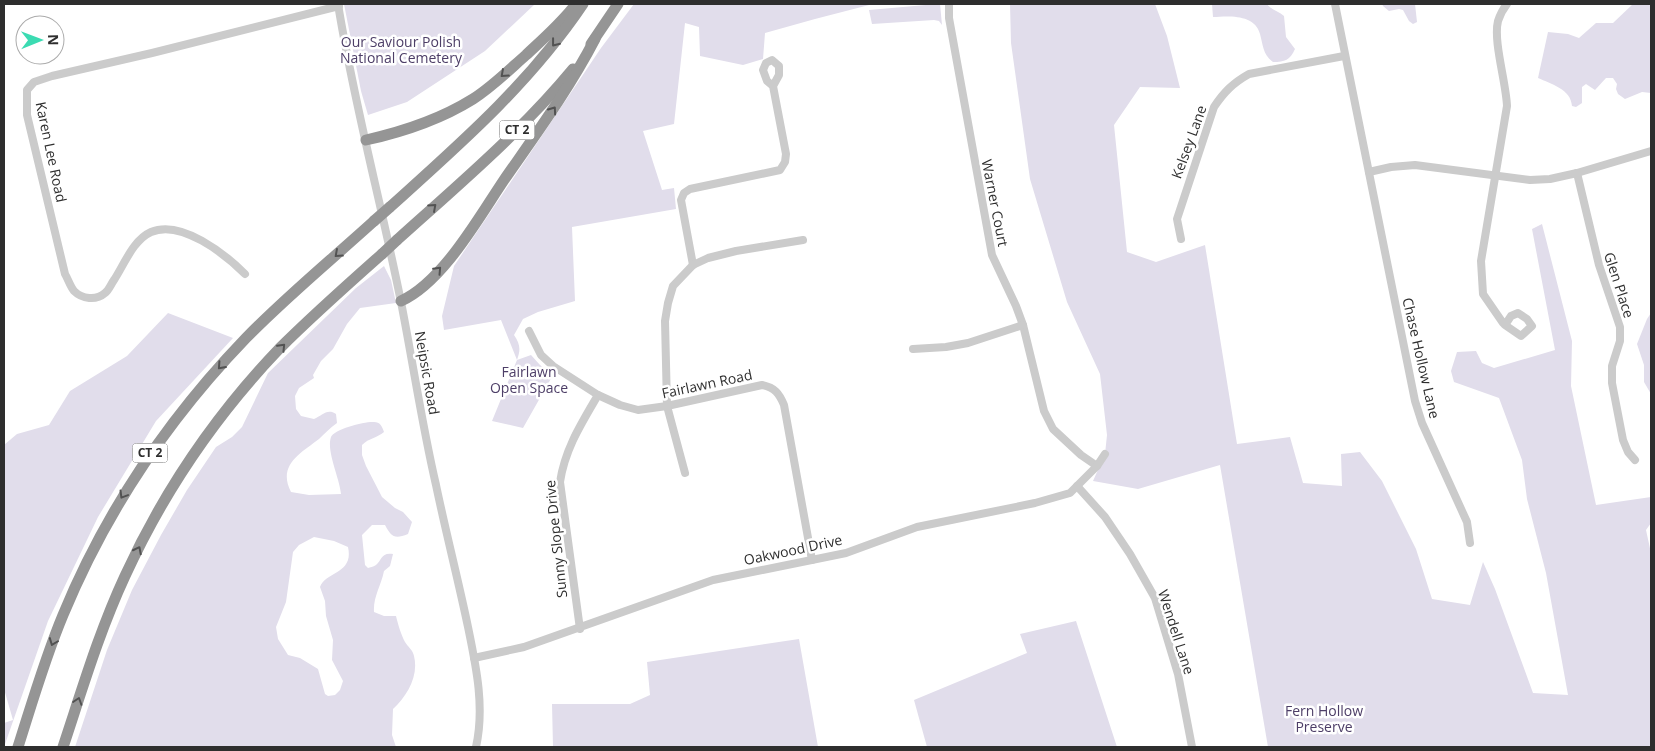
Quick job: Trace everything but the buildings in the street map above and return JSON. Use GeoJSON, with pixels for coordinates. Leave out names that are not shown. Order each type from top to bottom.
{"type":"FeatureCollection","features":[{"type":"Feature","properties":{"kind":"highway"},"geometry":{"type":"LineString","coordinates":[[366,140],[432,119],[473,99],[546,37],[576,4]]}},
{"type":"Feature","properties":{"kind":"highway","name":"CT 2"},"geometry":{"type":"LineString","coordinates":[[18,747],[50,648],[72,594],[109,520],[144,462],[186,406],[246,338],[468,136],[520,85],[551,48],[583,4]]}},
{"type":"Feature","properties":{"kind":"highway","name":"CT 2"},"geometry":{"type":"LineString","coordinates":[[63,747],[117,592],[151,525],[179,477],[219,420],[258,373],[307,322],[527,120],[566,76],[595,39],[618,4]]}},
{"type":"Feature","properties":{"kind":"highway"},"geometry":{"type":"LineString","coordinates":[[401,301],[421,288],[458,246],[566,91],[595,39]]}},
{"type":"Feature","properties":{"kind":"street","name":"Warner Court"},"geometry":{"type":"LineString","coordinates":[[949,4],[949,18],[992,255],[1023,325],[1044,411],[1053,429],[1081,455],[1097,466]]}},
{"type":"Feature","properties":{"kind":"street","name":"Chase Hollow Lane"},"geometry":{"type":"LineString","coordinates":[[1335,4],[1415,401],[1422,423],[1467,522],[1470,543]]}},
{"type":"Feature","properties":{"kind":"street"},"geometry":{"type":"LineString","coordinates":[[1505,325],[1483,294],[1481,261],[1507,106],[1507,91],[1497,34],[1498,22],[1507,4]]}},
{"type":"Feature","properties":{"kind":"street","name":"Neipsic Road"},"geometry":{"type":"LineString","coordinates":[[338,5],[401,301],[426,440],[474,658],[480,705],[480,721],[476,747]]}},
{"type":"Feature","properties":{"kind":"street","name":"Karen Lee Road"},"geometry":{"type":"LineString","coordinates":[[245,274],[230,259],[196,237],[170,229],[152,232],[139,241],[106,292],[94,298],[84,297],[73,290],[65,274],[27,115],[28,90],[34,82],[52,76],[152,53],[338,5]]}},
{"type":"Feature","properties":{"kind":"street","name":"Kelsey Lane"},"geometry":{"type":"LineString","coordinates":[[1182,239],[1176,219],[1214,107],[1224,92],[1249,74],[1344,56]]}},
{"type":"Feature","properties":{"kind":"street"},"geometry":{"type":"LineString","coordinates":[[693,265],[681,200],[684,192],[690,189],[780,170],[786,162],[773,86]]}},
{"type":"Feature","properties":{"kind":"street"},"geometry":{"type":"LineString","coordinates":[[1369,172],[1391,167],[1416,165],[1530,180],[1550,179],[1651,151]]}},
{"type":"Feature","properties":{"kind":"street","name":"Glen Place"},"geometry":{"type":"LineString","coordinates":[[1577,173],[1599,265],[1620,327],[1620,341],[1612,366],[1612,383],[1623,440],[1628,452],[1635,460]]}},
{"type":"Feature","properties":{"kind":"street"},"geometry":{"type":"LineString","coordinates":[[685,473],[668,406],[664,345],[665,321],[673,286],[693,265],[708,258],[803,240]]}},
{"type":"Feature","properties":{"kind":"street"},"geometry":{"type":"LineString","coordinates":[[914,349],[946,347],[968,343],[1023,325]]}},
{"type":"Feature","properties":{"kind":"street","name":"Fairlawn Road"},"geometry":{"type":"LineString","coordinates":[[529,331],[541,355],[553,366],[598,395],[620,405],[638,410],[668,406],[762,385],[774,388],[784,405],[812,560]]}},
{"type":"Feature","properties":{"kind":"street","name":"Sunny Slope Drive"},"geometry":{"type":"LineString","coordinates":[[580,629],[560,482],[562,467],[570,445],[598,395]]}},
{"type":"Feature","properties":{"kind":"street","name":"Oakwood Drive"},"geometry":{"type":"LineString","coordinates":[[474,658],[524,647],[580,629],[713,580],[846,553],[916,526],[1049,500],[1070,493],[1097,466],[1105,454]]}},
{"type":"Feature","properties":{"kind":"street","name":"Wendell Lane"},"geometry":{"type":"LineString","coordinates":[[1077,486],[1104,518],[1130,554],[1154,598],[1178,674],[1192,747]]}},
{"type":"Feature","properties":{"kind":"green space","name":"Our Saviour Polish National Cemetery"},"geometry":{"type":"Polygon","coordinates":[[[344,4],[535,4],[485,51],[407,102],[368,115],[361,91],[344,4]]]}},
{"type":"Feature","properties":{"kind":"green space"},"geometry":{"type":"Polygon","coordinates":[[[634,4],[873,4],[765,33],[763,59],[743,65],[700,56],[699,27],[685,23],[674,124],[643,131],[662,190],[674,188],[676,209],[572,227],[575,301],[538,312],[523,319],[514,335],[519,347],[517,360],[501,320],[444,330],[442,316],[454,266],[601,48],[634,4]]]}},
{"type":"Feature","properties":{"kind":"green space"},"geometry":{"type":"Polygon","coordinates":[[[940,4],[942,25],[939,21],[934,20],[872,24],[869,10],[940,4]]]}},
{"type":"Feature","properties":{"kind":"green space","name":"Fern Hollow Preserve"},"geometry":{"type":"Polygon","coordinates":[[[1010,4],[1155,4],[1167,36],[1180,88],[1140,87],[1114,125],[1127,252],[1156,262],[1205,245],[1237,444],[1290,437],[1303,483],[1342,486],[1341,454],[1360,452],[1382,481],[1416,549],[1432,599],[1470,605],[1483,562],[1495,589],[1533,693],[1568,695],[1546,573],[1527,499],[1522,460],[1499,398],[1454,382],[1451,371],[1457,352],[1476,351],[1482,363],[1494,368],[1555,350],[1532,229],[1542,224],[1572,341],[1571,386],[1596,505],[1651,497],[1651,523],[1646,530],[1651,553],[1651,747],[1268,747],[1220,465],[1138,489],[1093,481],[1105,454],[1107,435],[1100,374],[1067,302],[1030,179],[1011,43],[1010,4]]]}},
{"type":"Feature","properties":{"kind":"green space"},"geometry":{"type":"Polygon","coordinates":[[[1212,4],[1267,4],[1284,16],[1286,37],[1295,49],[1293,53],[1287,60],[1273,62],[1265,53],[1260,34],[1253,23],[1241,18],[1213,17],[1212,4]]]}},
{"type":"Feature","properties":{"kind":"green space"},"geometry":{"type":"Polygon","coordinates":[[[1382,4],[1415,4],[1417,22],[1413,24],[1409,21],[1403,10],[1389,11],[1382,4]]]}},
{"type":"Feature","properties":{"kind":"green space"},"geometry":{"type":"Polygon","coordinates":[[[1633,4],[1651,4],[1651,93],[1642,92],[1625,99],[1618,94],[1617,84],[1613,78],[1606,78],[1595,90],[1586,84],[1582,87],[1582,103],[1576,107],[1572,106],[1571,100],[1564,91],[1538,78],[1548,32],[1568,34],[1579,38],[1596,23],[1613,23],[1633,4]]]}},
{"type":"Feature","properties":{"kind":"green space"},"geometry":{"type":"Polygon","coordinates":[[[384,266],[391,280],[396,303],[360,308],[347,324],[333,349],[321,361],[313,375],[314,378],[299,388],[295,396],[296,409],[301,416],[314,419],[327,412],[333,412],[336,414],[337,423],[293,461],[287,474],[287,483],[291,492],[309,495],[341,494],[330,450],[331,437],[344,428],[358,424],[374,422],[382,426],[384,432],[362,445],[362,455],[382,497],[403,512],[412,522],[408,534],[403,536],[394,536],[385,525],[372,525],[362,535],[365,565],[368,568],[376,565],[384,555],[393,554],[390,566],[384,571],[376,596],[374,612],[384,616],[396,616],[406,644],[414,656],[415,671],[411,685],[393,709],[392,735],[396,747],[75,747],[107,650],[132,590],[187,490],[216,447],[232,437],[242,427],[268,373],[356,288],[384,266]],[[314,537],[299,545],[293,552],[286,602],[276,627],[278,639],[288,655],[300,658],[318,669],[325,694],[328,696],[335,695],[340,690],[343,681],[332,660],[333,640],[326,616],[325,601],[320,587],[323,582],[343,567],[349,556],[348,547],[334,541],[314,537]]]}},
{"type":"Feature","properties":{"kind":"green space"},"geometry":{"type":"Polygon","coordinates":[[[168,313],[233,338],[156,421],[98,517],[48,621],[4,747],[4,723],[13,720],[4,689],[4,445],[17,434],[49,425],[70,391],[127,356],[168,313]]]}},
{"type":"Feature","properties":{"kind":"green space"},"geometry":{"type":"Polygon","coordinates":[[[1651,313],[1651,394],[1644,382],[1644,365],[1637,344],[1651,313]]]}},
{"type":"Feature","properties":{"kind":"green space","name":"Fairlawn Open Space"},"geometry":{"type":"Polygon","coordinates":[[[531,355],[553,375],[523,428],[492,421],[517,360],[531,355]]]}},
{"type":"Feature","properties":{"kind":"green space"},"geometry":{"type":"Polygon","coordinates":[[[1076,621],[1117,747],[927,747],[914,700],[1027,653],[1020,634],[1076,621]]]}},
{"type":"Feature","properties":{"kind":"green space"},"geometry":{"type":"Polygon","coordinates":[[[799,639],[818,747],[553,747],[552,704],[630,704],[650,695],[647,662],[799,639]]]}}]}
